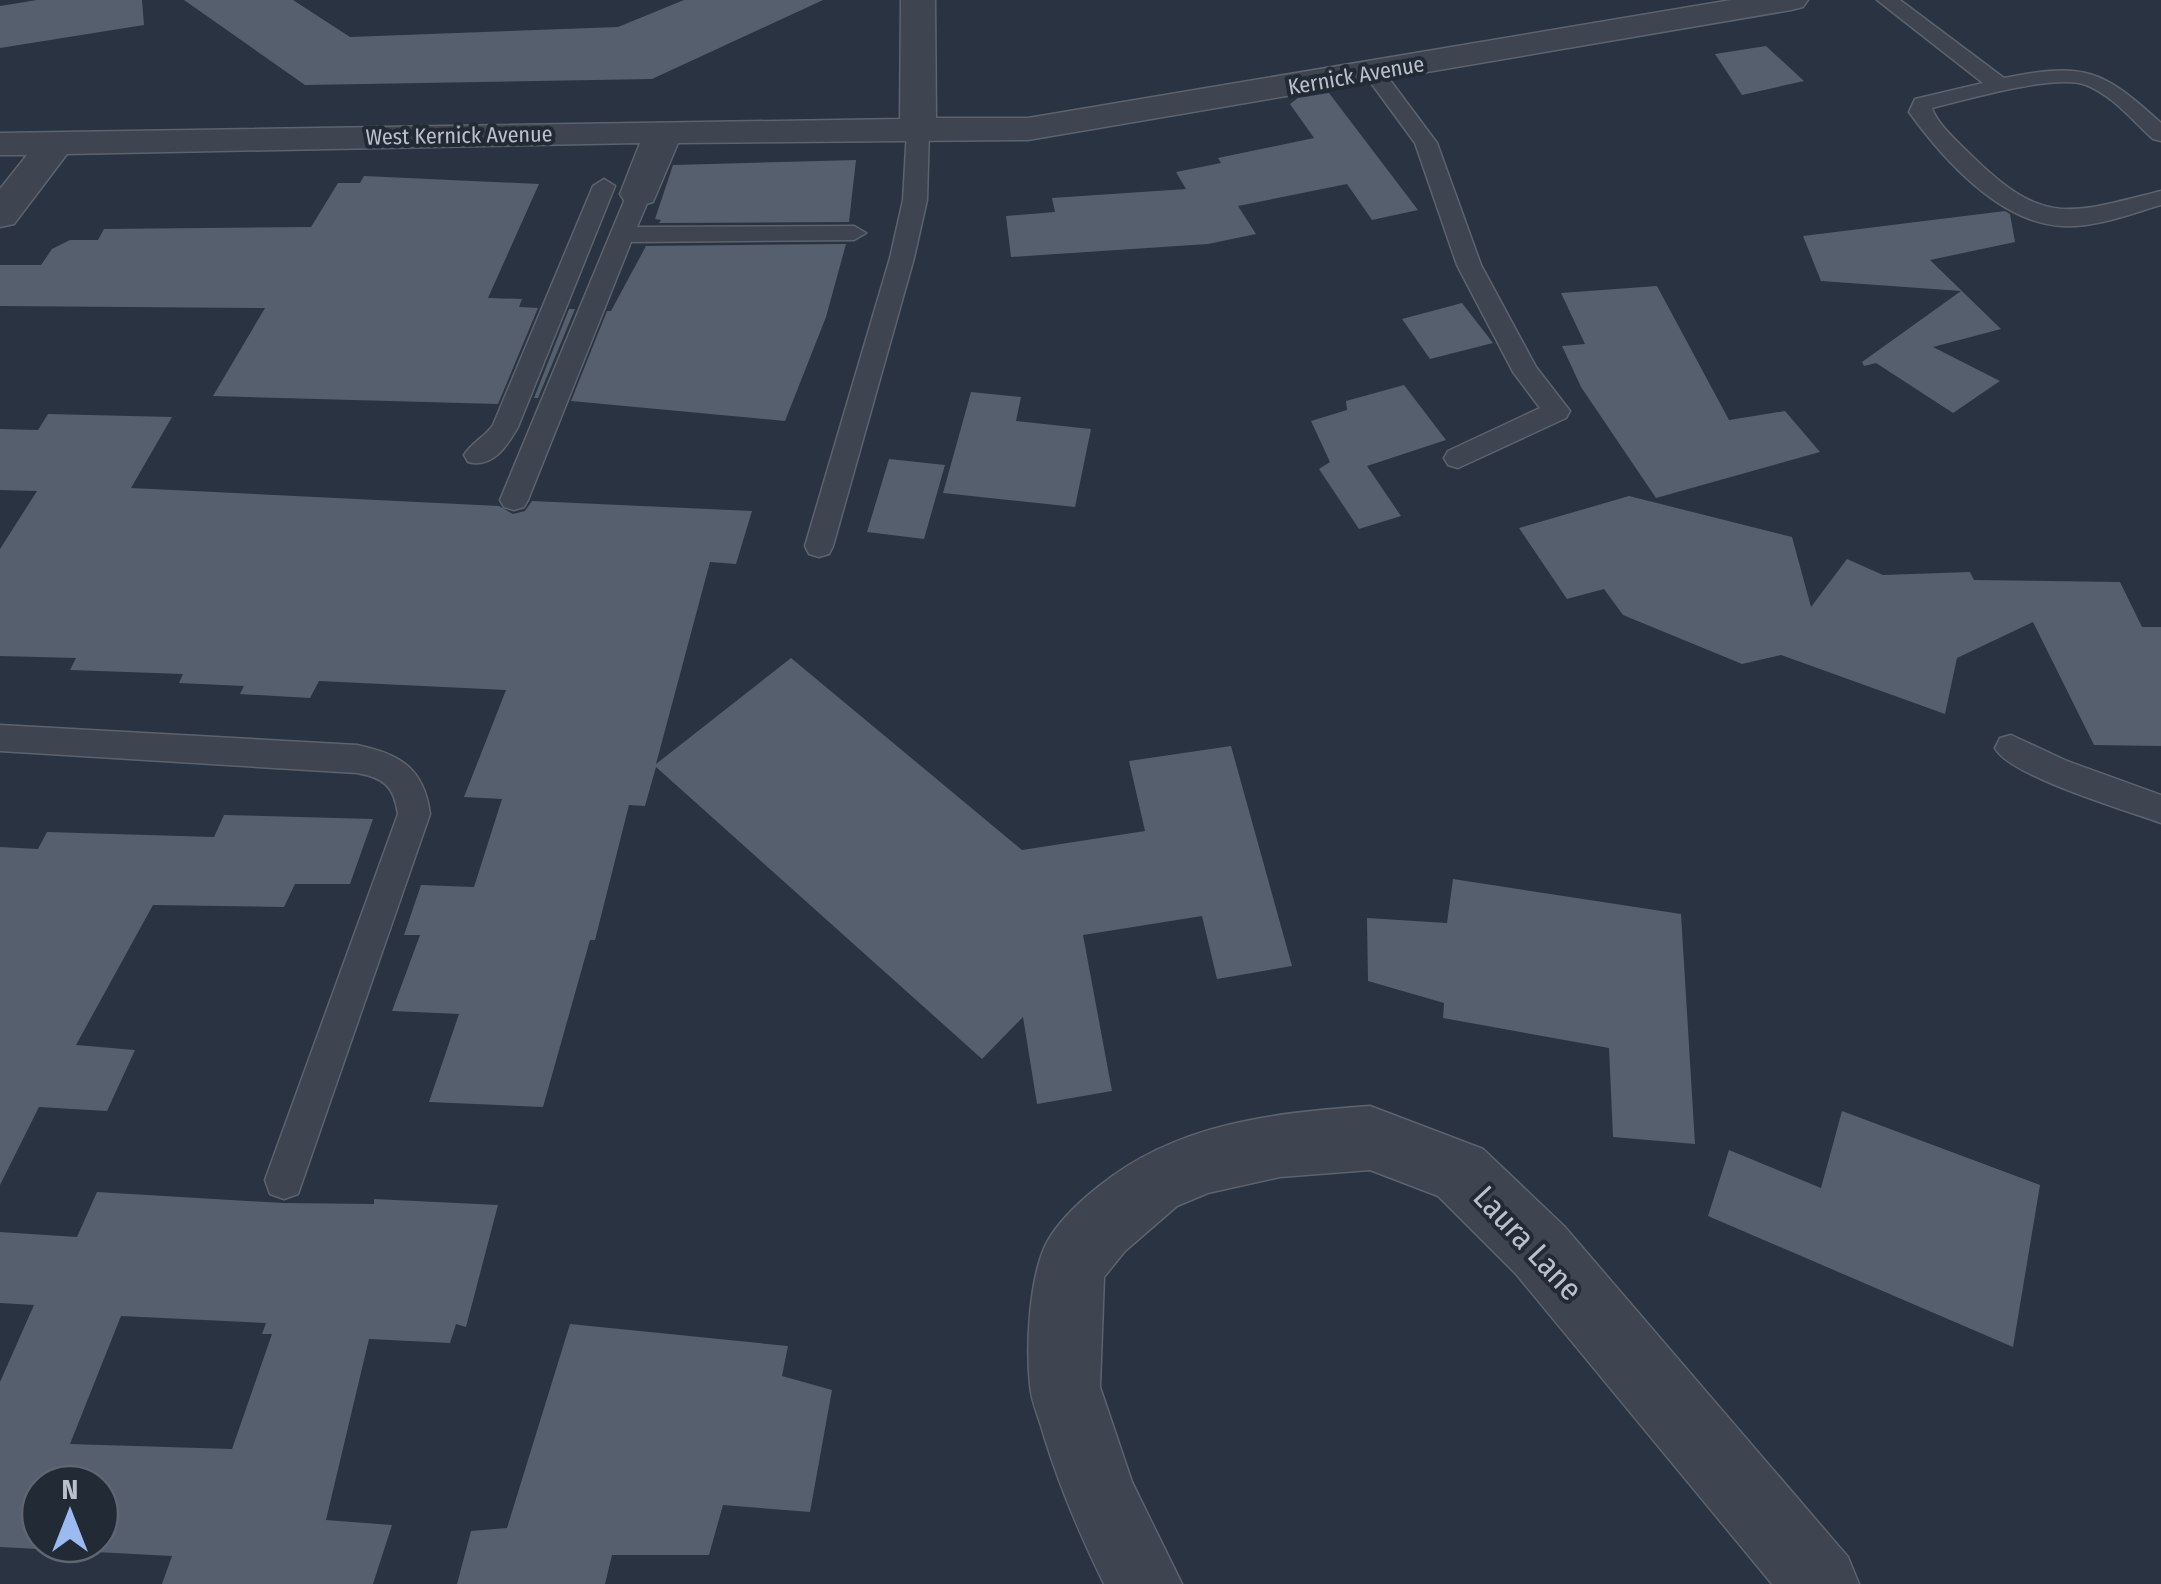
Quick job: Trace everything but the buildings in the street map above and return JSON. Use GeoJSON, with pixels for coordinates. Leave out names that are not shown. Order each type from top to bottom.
{"type":"FeatureCollection","features":[{"type":"Feature","properties":{"kind":"street"},"geometry":{"type":"LineString","coordinates":[[918,0],[918,130]]}},
{"type":"Feature","properties":{"kind":"street","name":"Kernick Avenue"},"geometry":{"type":"LineString","coordinates":[[918,130],[1028,130],[1791,0]]}},
{"type":"Feature","properties":{"kind":"street","name":"West Kernick Avenue"},"geometry":{"type":"LineString","coordinates":[[0,144],[918,130]]}},
{"type":"Feature","properties":{"kind":"street"},"geometry":{"type":"LineString","coordinates":[[622,190],[664,131]]}},
{"type":"Feature","properties":{"kind":"street"},"geometry":{"type":"LineString","coordinates":[[617,132],[622,190]]}},
{"type":"Feature","properties":{"kind":"street"},"geometry":{"type":"LineString","coordinates":[[0,215],[56,142]]}},
{"type":"Feature","properties":{"kind":"street","name":"Laura Lane"},"geometry":{"type":"LineString","coordinates":[[1144,1584],[1100,1496],[1066,1388],[1066,1311],[1072,1264],[1101,1228],[1154,1183],[1208,1161],[1280,1145],[1370,1138],[1460,1172],[1540,1250],[1822,1584]]}},
{"type":"Feature","properties":{"kind":"lane"},"geometry":{"type":"LineString","coordinates":[[1887,0],[2001,86]]}},
{"type":"Feature","properties":{"kind":"lane"},"geometry":{"type":"LineString","coordinates":[[1374,72],[1426,142],[1469,265],[1526,372],[1557,412],[1458,458]]}},
{"type":"Feature","properties":{"kind":"lane"},"geometry":{"type":"LineString","coordinates":[[2161,134],[2090,77],[2062,76],[2001,86],[1923,104],[1920,112],[2014,203],[2034,215],[2082,218],[2161,198]]}},
{"type":"Feature","properties":{"kind":"lane"},"geometry":{"type":"LineString","coordinates":[[819,546],[902,258],[915,200],[918,130]]}},
{"type":"Feature","properties":{"kind":"lane"},"geometry":{"type":"LineString","coordinates":[[514,500],[624,235],[622,190]]}},
{"type":"Feature","properties":{"kind":"lane"},"geometry":{"type":"LineString","coordinates":[[478,455],[494,444],[505,427],[622,190]]}},
{"type":"Feature","properties":{"kind":"lane"},"geometry":{"type":"LineString","coordinates":[[624,235],[854,233]]}},
{"type":"Feature","properties":{"kind":"lane"},"geometry":{"type":"LineString","coordinates":[[0,738],[357,759],[383,764],[404,777],[412,790],[414,814],[284,1180]]}},
{"type":"Feature","properties":{"kind":"lane"},"geometry":{"type":"LineString","coordinates":[[2011,748],[2056,771],[2161,808]]}}]}
